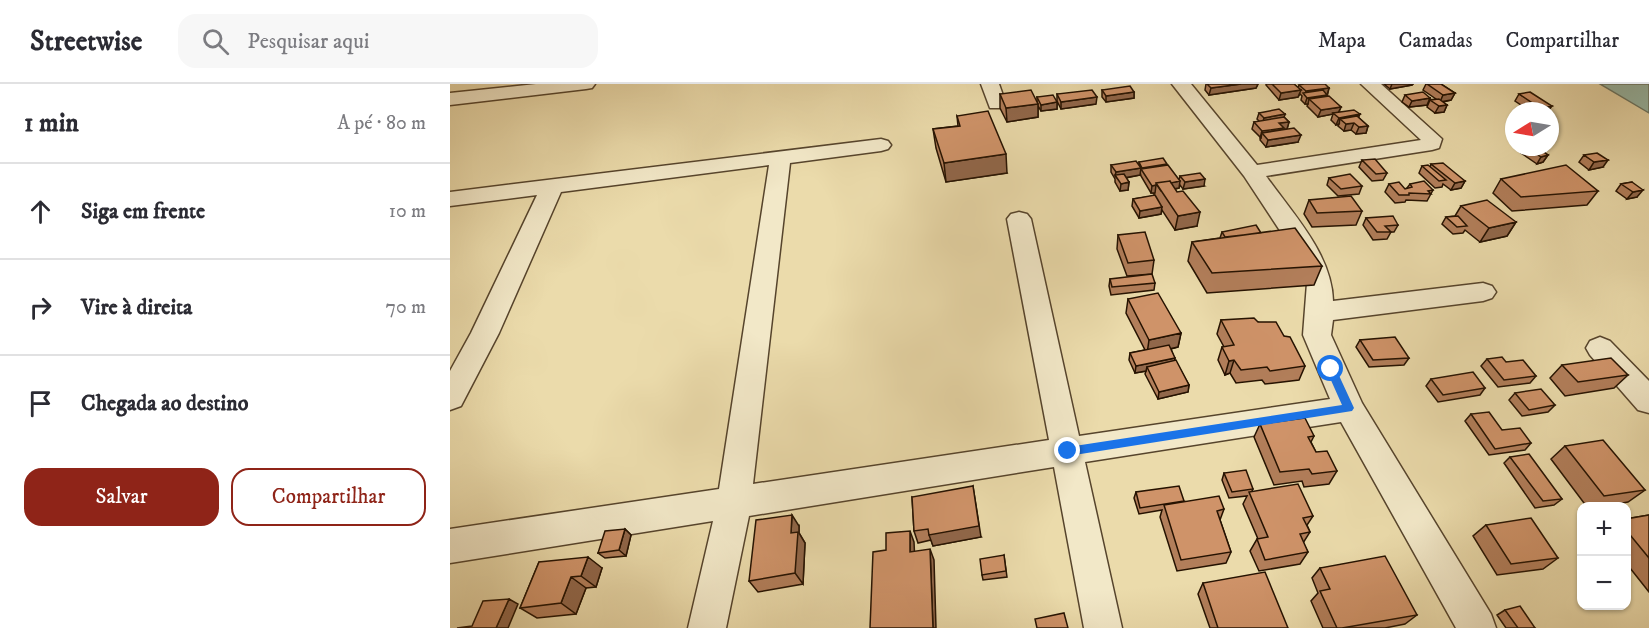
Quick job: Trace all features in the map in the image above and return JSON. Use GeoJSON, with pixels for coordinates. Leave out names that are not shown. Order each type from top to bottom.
{"type":"FeatureCollection","features":[{"type":"Feature","properties":{"kind":"street"},"geometry":{"type":"LineString","coordinates":[[450,99],[586,84]]}},
{"type":"Feature","properties":{"kind":"street"},"geometry":{"type":"LineString","coordinates":[[990,84],[997,104]]}},
{"type":"Feature","properties":{"kind":"street"},"geometry":{"type":"LineString","coordinates":[[1181,84],[1252,172],[1310,257],[1320,282],[1317,335],[1349,408],[1477,628]]}},
{"type":"Feature","properties":{"kind":"street"},"geometry":{"type":"LineString","coordinates":[[1252,172],[1432,144],[1432,140],[1370,84]]}},
{"type":"Feature","properties":{"kind":"street"},"geometry":{"type":"LineString","coordinates":[[450,199],[881,145]]}},
{"type":"Feature","properties":{"kind":"street"},"geometry":{"type":"LineString","coordinates":[[707,628],[734,504],[780,159]]}},
{"type":"Feature","properties":{"kind":"street"},"geometry":{"type":"LineString","coordinates":[[450,398],[485,333],[552,186]]}},
{"type":"Feature","properties":{"kind":"street"},"geometry":{"type":"LineString","coordinates":[[1019,219],[1068,451],[1102,628]]}},
{"type":"Feature","properties":{"kind":"street"},"geometry":{"type":"LineString","coordinates":[[1320,312],[1483,292]]}},
{"type":"Feature","properties":{"kind":"street"},"geometry":{"type":"LineString","coordinates":[[1600,348],[1649,400]]}},
{"type":"Feature","properties":{"kind":"street"},"geometry":{"type":"LineString","coordinates":[[450,546],[1349,408]]}},
{"type":"Feature","properties":{"kind":"shaded area"},"geometry":{"type":"Polygon","coordinates":[[[1600,84],[1649,84],[1649,113],[1600,84]]]}},
{"type":"Feature","properties":{"kind":"building"},"geometry":{"type":"Polygon","coordinates":[[[1207,84],[1241,84],[1211,88],[1207,84]]]}},
{"type":"Feature","properties":{"kind":"building"},"geometry":{"type":"Polygon","coordinates":[[[1272,84],[1294,84],[1301,90],[1281,93],[1272,84]]]}},
{"type":"Feature","properties":{"kind":"building"},"geometry":{"type":"Polygon","coordinates":[[[1325,84],[1329,88],[1306,91],[1299,85],[1325,84]]]}},
{"type":"Feature","properties":{"kind":"building"},"geometry":{"type":"Polygon","coordinates":[[[1427,84],[1441,84],[1455,93],[1443,95],[1427,84]]]}},
{"type":"Feature","properties":{"kind":"building"},"geometry":{"type":"Polygon","coordinates":[[[1130,86],[1134,92],[1106,96],[1102,90],[1130,86]]]}},
{"type":"Feature","properties":{"kind":"building"},"geometry":{"type":"Polygon","coordinates":[[[1031,90],[1038,104],[1006,108],[1000,94],[1031,90]]]}},
{"type":"Feature","properties":{"kind":"building"},"geometry":{"type":"Polygon","coordinates":[[[1092,90],[1097,97],[1061,102],[1057,94],[1092,90]]]}},
{"type":"Feature","properties":{"kind":"building"},"geometry":{"type":"Polygon","coordinates":[[[1323,90],[1327,95],[1307,98],[1303,93],[1323,90]]]}},
{"type":"Feature","properties":{"kind":"building"},"geometry":{"type":"Polygon","coordinates":[[[1423,92],[1430,98],[1412,101],[1405,95],[1423,92]]]}},
{"type":"Feature","properties":{"kind":"building"},"geometry":{"type":"Polygon","coordinates":[[[1530,92],[1546,102],[1531,102],[1519,94],[1530,92]]]}},
{"type":"Feature","properties":{"kind":"building"},"geometry":{"type":"Polygon","coordinates":[[[1053,95],[1057,102],[1041,105],[1037,97],[1053,95]]]}},
{"type":"Feature","properties":{"kind":"building"},"geometry":{"type":"Polygon","coordinates":[[[1329,96],[1341,107],[1321,110],[1309,99],[1329,96]]]}},
{"type":"Feature","properties":{"kind":"building"},"geometry":{"type":"Polygon","coordinates":[[[1439,99],[1447,105],[1439,106],[1430,100],[1439,99]]]}},
{"type":"Feature","properties":{"kind":"building"},"geometry":{"type":"Polygon","coordinates":[[[1279,109],[1285,114],[1264,118],[1259,113],[1279,109]]]}},
{"type":"Feature","properties":{"kind":"building"},"geometry":{"type":"Polygon","coordinates":[[[1354,110],[1360,114],[1339,118],[1333,113],[1354,110]]]}},
{"type":"Feature","properties":{"kind":"building"},"geometry":{"type":"Polygon","coordinates":[[[988,111],[1006,154],[944,163],[933,129],[960,126],[957,116],[988,111]]]}},
{"type":"Feature","properties":{"kind":"building"},"geometry":{"type":"Polygon","coordinates":[[[1357,116],[1368,126],[1359,127],[1354,123],[1346,124],[1340,119],[1357,116]]]}},
{"type":"Feature","properties":{"kind":"building"},"geometry":{"type":"Polygon","coordinates":[[[1284,117],[1289,122],[1279,123],[1284,128],[1262,131],[1254,122],[1284,117]]]}},
{"type":"Feature","properties":{"kind":"building"},"geometry":{"type":"Polygon","coordinates":[[[1294,128],[1301,135],[1268,140],[1262,133],[1294,128]]]}},
{"type":"Feature","properties":{"kind":"building"},"geometry":{"type":"Polygon","coordinates":[[[1597,153],[1608,160],[1594,162],[1584,155],[1597,153]]]}},
{"type":"Feature","properties":{"kind":"building"},"geometry":{"type":"Polygon","coordinates":[[[1163,158],[1167,164],[1142,168],[1139,162],[1163,158]]]}},
{"type":"Feature","properties":{"kind":"building"},"geometry":{"type":"Polygon","coordinates":[[[1375,159],[1387,173],[1376,174],[1362,160],[1375,159]]]}},
{"type":"Feature","properties":{"kind":"building"},"geometry":{"type":"Polygon","coordinates":[[[1136,161],[1141,168],[1116,172],[1111,165],[1136,161]]]}},
{"type":"Feature","properties":{"kind":"building"},"geometry":{"type":"Polygon","coordinates":[[[1443,163],[1465,181],[1455,183],[1431,164],[1443,163]]]}},
{"type":"Feature","properties":{"kind":"building"},"geometry":{"type":"Polygon","coordinates":[[[1168,165],[1180,181],[1156,183],[1152,186],[1141,169],[1168,165]]]}},
{"type":"Feature","properties":{"kind":"building"},"geometry":{"type":"Polygon","coordinates":[[[1428,165],[1446,180],[1439,181],[1422,166],[1428,165]]]}},
{"type":"Feature","properties":{"kind":"building"},"geometry":{"type":"Polygon","coordinates":[[[1566,165],[1598,191],[1521,197],[1501,179],[1566,165]]]}},
{"type":"Feature","properties":{"kind":"building"},"geometry":{"type":"Polygon","coordinates":[[[1200,173],[1205,179],[1185,182],[1180,176],[1200,173]]]}},
{"type":"Feature","properties":{"kind":"building"},"geometry":{"type":"Polygon","coordinates":[[[1124,174],[1129,182],[1121,184],[1115,175],[1124,174]]]}},
{"type":"Feature","properties":{"kind":"building"},"geometry":{"type":"Polygon","coordinates":[[[1350,174],[1362,186],[1341,189],[1329,178],[1350,174]]]}},
{"type":"Feature","properties":{"kind":"building"},"geometry":{"type":"Polygon","coordinates":[[[1170,181],[1177,192],[1183,191],[1200,212],[1178,216],[1156,183],[1170,181]]]}},
{"type":"Feature","properties":{"kind":"building"},"geometry":{"type":"Polygon","coordinates":[[[1424,181],[1433,190],[1428,191],[1431,194],[1399,195],[1389,184],[1399,182],[1405,189],[1412,187],[1410,184],[1424,181]]]}},
{"type":"Feature","properties":{"kind":"building"},"geometry":{"type":"Polygon","coordinates":[[[1632,182],[1643,190],[1633,192],[1621,184],[1632,182]]]}},
{"type":"Feature","properties":{"kind":"building"},"geometry":{"type":"Polygon","coordinates":[[[1155,195],[1162,207],[1140,211],[1133,199],[1155,195]]]}},
{"type":"Feature","properties":{"kind":"building"},"geometry":{"type":"Polygon","coordinates":[[[1351,196],[1362,211],[1317,213],[1309,200],[1351,196]]]}},
{"type":"Feature","properties":{"kind":"building"},"geometry":{"type":"Polygon","coordinates":[[[1487,200],[1516,222],[1489,228],[1461,206],[1487,200]]]}},
{"type":"Feature","properties":{"kind":"building"},"geometry":{"type":"Polygon","coordinates":[[[1393,216],[1398,225],[1385,226],[1391,232],[1377,232],[1366,218],[1393,216]]]}},
{"type":"Feature","properties":{"kind":"building"},"geometry":{"type":"Polygon","coordinates":[[[1458,216],[1467,226],[1457,227],[1446,217],[1458,216]]]}},
{"type":"Feature","properties":{"kind":"building"},"geometry":{"type":"Polygon","coordinates":[[[1256,225],[1261,233],[1225,237],[1222,232],[1256,225]]]}},
{"type":"Feature","properties":{"kind":"building"},"geometry":{"type":"Polygon","coordinates":[[[1295,228],[1322,266],[1212,273],[1192,242],[1295,228]]]}},
{"type":"Feature","properties":{"kind":"building"},"geometry":{"type":"Polygon","coordinates":[[[1145,232],[1154,260],[1128,263],[1118,235],[1145,232]]]}},
{"type":"Feature","properties":{"kind":"building"},"geometry":{"type":"Polygon","coordinates":[[[1152,274],[1155,283],[1112,287],[1110,279],[1152,274]]]}},
{"type":"Feature","properties":{"kind":"building"},"geometry":{"type":"Polygon","coordinates":[[[1158,293],[1181,333],[1149,340],[1128,299],[1158,293]]]}},
{"type":"Feature","properties":{"kind":"building"},"geometry":{"type":"Polygon","coordinates":[[[1254,318],[1258,322],[1276,322],[1284,336],[1290,337],[1305,366],[1270,371],[1267,367],[1241,370],[1234,360],[1229,361],[1222,347],[1234,345],[1221,320],[1254,318]]]}},
{"type":"Feature","properties":{"kind":"building"},"geometry":{"type":"Polygon","coordinates":[[[1395,337],[1409,358],[1373,360],[1360,340],[1395,337]]]}},
{"type":"Feature","properties":{"kind":"building"},"geometry":{"type":"Polygon","coordinates":[[[1169,345],[1175,358],[1136,366],[1130,353],[1169,345]]]}},
{"type":"Feature","properties":{"kind":"building"},"geometry":{"type":"Polygon","coordinates":[[[1502,357],[1506,362],[1523,360],[1536,376],[1504,380],[1487,359],[1502,357]]]}},
{"type":"Feature","properties":{"kind":"building"},"geometry":{"type":"Polygon","coordinates":[[[1611,358],[1628,375],[1578,382],[1562,365],[1611,358]]]}},
{"type":"Feature","properties":{"kind":"building"},"geometry":{"type":"Polygon","coordinates":[[[1176,360],[1189,385],[1159,392],[1147,367],[1176,360]]]}},
{"type":"Feature","properties":{"kind":"building"},"geometry":{"type":"Polygon","coordinates":[[[1473,372],[1485,388],[1443,395],[1431,379],[1473,372]]]}},
{"type":"Feature","properties":{"kind":"building"},"geometry":{"type":"Polygon","coordinates":[[[1541,389],[1555,405],[1529,410],[1515,393],[1541,389]]]}},
{"type":"Feature","properties":{"kind":"building"},"geometry":{"type":"Polygon","coordinates":[[[1489,412],[1502,430],[1520,428],[1531,443],[1495,449],[1471,414],[1489,412]]]}},
{"type":"Feature","properties":{"kind":"building"},"geometry":{"type":"Polygon","coordinates":[[[1305,418],[1314,436],[1308,437],[1316,452],[1327,451],[1337,471],[1312,474],[1309,469],[1280,472],[1260,424],[1305,418]]]}},
{"type":"Feature","properties":{"kind":"building"},"geometry":{"type":"Polygon","coordinates":[[[1603,440],[1645,490],[1604,496],[1565,446],[1603,440]]]}},
{"type":"Feature","properties":{"kind":"building"},"geometry":{"type":"Polygon","coordinates":[[[1529,454],[1562,499],[1543,501],[1510,457],[1529,454]]]}},
{"type":"Feature","properties":{"kind":"building"},"geometry":{"type":"Polygon","coordinates":[[[1246,470],[1253,489],[1232,492],[1224,473],[1246,470]]]}},
{"type":"Feature","properties":{"kind":"building"},"geometry":{"type":"Polygon","coordinates":[[[1298,484],[1313,516],[1303,518],[1310,532],[1300,534],[1308,552],[1265,560],[1257,539],[1268,537],[1249,492],[1298,484]]]}},
{"type":"Feature","properties":{"kind":"building"},"geometry":{"type":"Polygon","coordinates":[[[973,486],[979,526],[929,535],[928,529],[914,531],[912,497],[973,486]]]}},
{"type":"Feature","properties":{"kind":"building"},"geometry":{"type":"Polygon","coordinates":[[[1179,486],[1184,501],[1140,508],[1136,492],[1179,486]]]}},
{"type":"Feature","properties":{"kind":"building"},"geometry":{"type":"Polygon","coordinates":[[[1219,496],[1224,509],[1217,511],[1231,552],[1181,560],[1164,505],[1219,496]]]}},
{"type":"Feature","properties":{"kind":"building"},"geometry":{"type":"Polygon","coordinates":[[[792,515],[791,533],[798,532],[795,573],[749,581],[756,520],[792,515]]]}},
{"type":"Feature","properties":{"kind":"building"},"geometry":{"type":"Polygon","coordinates":[[[1649,515],[1649,558],[1631,536],[1631,518],[1649,515]]]}},
{"type":"Feature","properties":{"kind":"building"},"geometry":{"type":"Polygon","coordinates":[[[1531,518],[1558,558],[1511,564],[1486,525],[1531,518]]]}},
{"type":"Feature","properties":{"kind":"building"},"geometry":{"type":"Polygon","coordinates":[[[625,529],[619,550],[598,553],[605,531],[625,529]]]}},
{"type":"Feature","properties":{"kind":"building"},"geometry":{"type":"Polygon","coordinates":[[[910,531],[910,552],[930,549],[933,628],[870,628],[873,552],[886,550],[886,533],[910,531]]]}},
{"type":"Feature","properties":{"kind":"building"},"geometry":{"type":"Polygon","coordinates":[[[1004,555],[1006,571],[982,575],[980,559],[1004,555]]]}},
{"type":"Feature","properties":{"kind":"building"},"geometry":{"type":"Polygon","coordinates":[[[1385,556],[1417,615],[1337,628],[1320,591],[1330,589],[1320,568],[1385,556]]]}},
{"type":"Feature","properties":{"kind":"building"},"geometry":{"type":"Polygon","coordinates":[[[588,557],[581,576],[571,577],[561,603],[520,608],[539,562],[588,557]]]}},
{"type":"Feature","properties":{"kind":"building"},"geometry":{"type":"Polygon","coordinates":[[[1265,572],[1288,628],[1218,628],[1203,583],[1265,572]]]}},
{"type":"Feature","properties":{"kind":"building"},"geometry":{"type":"Polygon","coordinates":[[[509,599],[496,628],[457,628],[472,626],[483,601],[509,599]]]}},
{"type":"Feature","properties":{"kind":"building"},"geometry":{"type":"Polygon","coordinates":[[[1520,606],[1535,628],[1518,628],[1505,610],[1520,606]]]}},
{"type":"Feature","properties":{"kind":"building"},"geometry":{"type":"Polygon","coordinates":[[[1064,613],[1068,628],[1037,628],[1035,619],[1064,613]]]}},
{"type":"Feature","properties":{"kind":"route"},"geometry":{"type":"LineString","coordinates":[[1068,451],[1349,408],[1331,369]]}}]}
